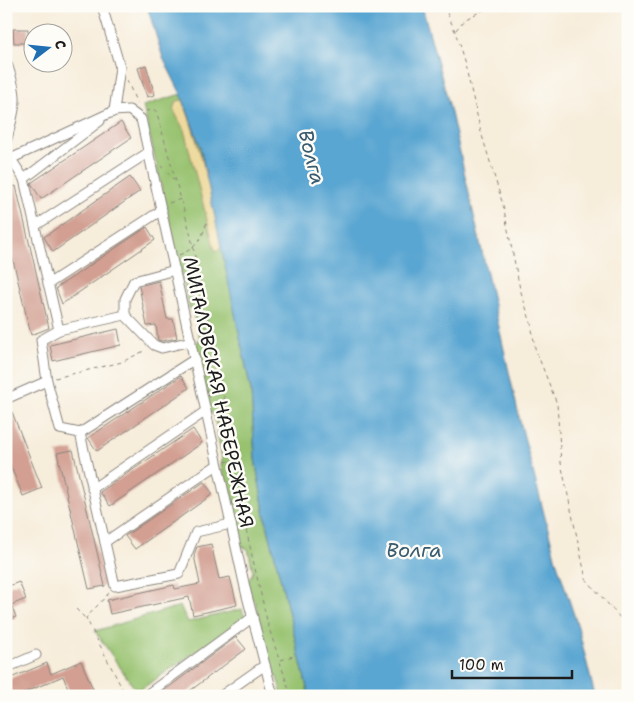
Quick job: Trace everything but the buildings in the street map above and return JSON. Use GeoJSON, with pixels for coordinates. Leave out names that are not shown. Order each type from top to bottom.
{"type":"FeatureCollection","features":[{"type":"Feature","properties":{"kind":"street"},"geometry":{"type":"LineString","coordinates":[[24,179],[117,110],[120,67],[102,6]]}},
{"type":"Feature","properties":{"kind":"street"},"geometry":{"type":"LineString","coordinates":[[6,61],[14,84],[17,106],[6,142]]}},
{"type":"Feature","properties":{"kind":"street"},"geometry":{"type":"LineString","coordinates":[[59,330],[24,179],[9,160],[117,110]]}},
{"type":"Feature","properties":{"kind":"street","name":"МИГАЛОВСКАЯ НАБЕРЕЖНАЯ"},"geometry":{"type":"LineString","coordinates":[[117,110],[132,111],[139,117],[149,152],[217,465],[273,696]]}},
{"type":"Feature","properties":{"kind":"street"},"geometry":{"type":"LineString","coordinates":[[35,226],[149,152]]}},
{"type":"Feature","properties":{"kind":"street"},"geometry":{"type":"LineString","coordinates":[[48,284],[161,207]]}},
{"type":"Feature","properties":{"kind":"street"},"geometry":{"type":"LineString","coordinates":[[175,270],[134,281],[124,299],[125,315],[154,345],[162,348],[191,341]]}},
{"type":"Feature","properties":{"kind":"street"},"geometry":{"type":"LineString","coordinates":[[125,315],[59,330],[41,340],[47,381],[60,429],[80,433],[195,359]]}},
{"type":"Feature","properties":{"kind":"street"},"geometry":{"type":"LineString","coordinates":[[6,399],[47,381]]}},
{"type":"Feature","properties":{"kind":"street"},"geometry":{"type":"LineString","coordinates":[[92,489],[206,411]]}},
{"type":"Feature","properties":{"kind":"street"},"geometry":{"type":"LineString","coordinates":[[80,433],[115,586],[179,574],[196,532],[231,524]]}},
{"type":"Feature","properties":{"kind":"street"},"geometry":{"type":"LineString","coordinates":[[105,542],[217,465]]}},
{"type":"Feature","properties":{"kind":"street"},"geometry":{"type":"LineString","coordinates":[[145,696],[253,617]]}},
{"type":"Feature","properties":{"kind":"street"},"geometry":{"type":"LineString","coordinates":[[6,668],[36,656]]}},
{"type":"Feature","properties":{"kind":"street"},"geometry":{"type":"LineString","coordinates":[[221,696],[265,665]]}},
{"type":"Feature","properties":{"kind":"path"},"geometry":{"type":"LineString","coordinates":[[444,6],[455,31],[503,204],[520,289],[531,323],[535,348],[557,404],[561,463],[586,579],[623,621],[625,640],[628,643]]}},
{"type":"Feature","properties":{"kind":"path"},"geometry":{"type":"LineString","coordinates":[[455,31],[464,20],[491,6]]}},
{"type":"Feature","properties":{"kind":"path"},"geometry":{"type":"LineString","coordinates":[[120,67],[129,82],[137,105]]}},
{"type":"Feature","properties":{"kind":"path"},"geometry":{"type":"LineString","coordinates":[[141,111],[156,110],[194,249],[225,402],[237,490],[268,625],[291,696]]}},
{"type":"Feature","properties":{"kind":"path"},"geometry":{"type":"LineString","coordinates":[[149,152],[176,182]]}},
{"type":"Feature","properties":{"kind":"path"},"geometry":{"type":"LineString","coordinates":[[161,207],[181,199]]}},
{"type":"Feature","properties":{"kind":"path"},"geometry":{"type":"LineString","coordinates":[[186,252],[194,249],[203,237],[207,221]]}},
{"type":"Feature","properties":{"kind":"path"},"geometry":{"type":"LineString","coordinates":[[47,381],[122,362],[154,345]]}},
{"type":"Feature","properties":{"kind":"path"},"geometry":{"type":"LineString","coordinates":[[207,356],[215,354]]}},
{"type":"Feature","properties":{"kind":"path"},"geometry":{"type":"LineString","coordinates":[[217,404],[225,402]]}},
{"type":"Feature","properties":{"kind":"path"},"geometry":{"type":"LineString","coordinates":[[86,618],[115,586]]}},
{"type":"Feature","properties":{"kind":"path"},"geometry":{"type":"LineString","coordinates":[[76,609],[86,618],[126,696]]}},
{"type":"Feature","properties":{"kind":"path"},"geometry":{"type":"LineString","coordinates":[[280,660],[296,655]]}},
{"type":"Feature","properties":{"kind":"green space"},"geometry":{"type":"Polygon","coordinates":[[[181,94],[200,146],[215,213],[251,391],[255,459],[265,516],[309,696],[282,696],[277,677],[266,658],[266,645],[255,602],[250,597],[247,583],[253,572],[248,549],[239,545],[234,519],[236,513],[231,489],[225,485],[214,415],[209,412],[195,345],[200,338],[193,313],[189,307],[143,106],[181,94]]]}},
{"type":"Feature","properties":{"kind":"green space"},"geometry":{"type":"Polygon","coordinates":[[[180,606],[188,622],[242,609],[245,618],[137,692],[95,631],[180,606]]]}},
{"type":"Feature","properties":{"kind":"sand"},"geometry":{"type":"Polygon","coordinates":[[[183,100],[210,189],[222,244],[215,251],[184,130],[173,109],[177,101],[183,100]]]}},
{"type":"Feature","properties":{"kind":"water","name":"Волга"},"geometry":{"type":"Polygon","coordinates":[[[147,6],[422,6],[449,104],[520,421],[556,560],[578,627],[595,696],[309,696],[265,516],[255,459],[251,391],[200,146],[181,94],[163,58],[147,6]]]}}]}
